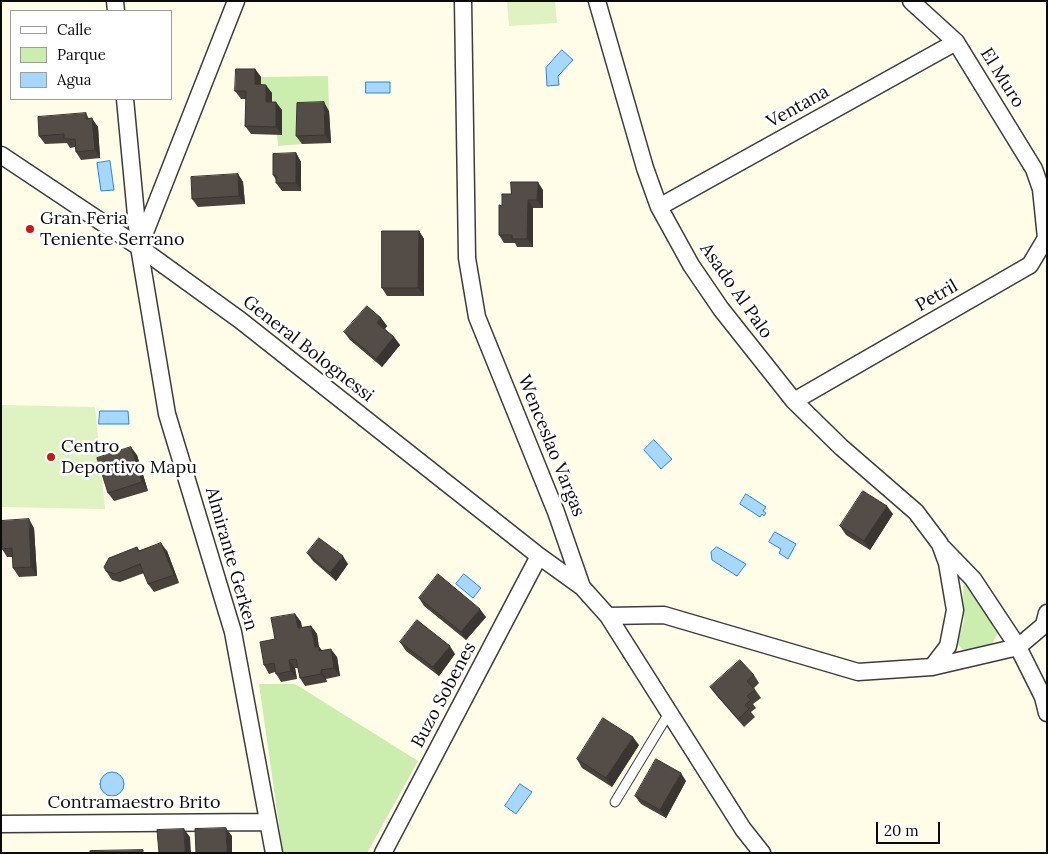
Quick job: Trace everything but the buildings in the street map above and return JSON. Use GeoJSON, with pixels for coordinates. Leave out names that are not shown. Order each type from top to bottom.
{"type":"FeatureCollection","features":[{"type":"Feature","properties":{"kind":"street"},"geometry":{"type":"LineString","coordinates":[[139,247],[236,1]]}},
{"type":"Feature","properties":{"kind":"street","name":"Wenceslao Vargas"},"geometry":{"type":"LineString","coordinates":[[463,1],[467,258],[477,317],[556,512],[582,587],[608,616],[743,829],[762,853]]}},
{"type":"Feature","properties":{"kind":"street","name":"Asado Al Palo"},"geometry":{"type":"LineString","coordinates":[[597,1],[658,207],[691,265],[721,309],[794,401],[841,447],[916,512],[940,544],[973,579],[1018,647],[1043,697],[1047,713]]}},
{"type":"Feature","properties":{"kind":"street","name":"El Muro"},"geometry":{"type":"LineString","coordinates":[[911,1],[956,42],[1034,169],[1044,191]]}},
{"type":"Feature","properties":{"kind":"street","name":"Ventana"},"geometry":{"type":"LineString","coordinates":[[658,207],[956,42]]}},
{"type":"Feature","properties":{"kind":"street","name":"Almirante Gerken"},"geometry":{"type":"LineString","coordinates":[[125,100],[139,247],[167,414],[232,632],[274,853]]}},
{"type":"Feature","properties":{"kind":"street","name":"General Bolognessi"},"geometry":{"type":"LineString","coordinates":[[1,156],[139,247],[240,320],[539,556],[582,587]]}},
{"type":"Feature","properties":{"kind":"street","name":"Petril"},"geometry":{"type":"LineString","coordinates":[[794,401],[1030,265],[1046,238],[1044,191]]}},
{"type":"Feature","properties":{"kind":"street","name":"Asado Al Palo"},"geometry":{"type":"LineString","coordinates":[[932,667],[948,646],[956,610],[947,563],[940,544]]}},
{"type":"Feature","properties":{"kind":"street","name":"Buzo Sobenes"},"geometry":{"type":"LineString","coordinates":[[383,853],[539,556]]}},
{"type":"Feature","properties":{"kind":"street"},"geometry":{"type":"LineString","coordinates":[[608,616],[664,615],[858,672],[932,667],[1018,647],[1044,625],[1047,613]]}},
{"type":"Feature","properties":{"kind":"street","name":"Contramaestro Brito"},"geometry":{"type":"LineString","coordinates":[[1,824],[268,822]]}},
{"type":"Feature","properties":{"kind":"lane"},"geometry":{"type":"LineString","coordinates":[[615,802],[669,713]]}},
{"type":"Feature","properties":{"kind":"green space"},"geometry":{"type":"Polygon","coordinates":[[[507,1],[555,1],[557,23],[509,26],[507,1]]]}},
{"type":"Feature","properties":{"kind":"green space"},"geometry":{"type":"Polygon","coordinates":[[[328,76],[329,111],[303,111],[302,144],[278,146],[277,135],[282,135],[282,110],[260,93],[261,77],[328,76]]]}},
{"type":"Feature","properties":{"kind":"green space","name":"Centro Deportivo Mapu"},"geometry":{"type":"Polygon","coordinates":[[[1,405],[95,407],[105,509],[1,507],[1,405]]]}},
{"type":"Feature","properties":{"kind":"green space"},"geometry":{"type":"Polygon","coordinates":[[[970,580],[998,633],[990,648],[963,650],[957,643],[964,621],[964,582],[970,580]]]}},
{"type":"Feature","properties":{"kind":"green space"},"geometry":{"type":"Polygon","coordinates":[[[259,684],[295,684],[418,761],[367,853],[283,853],[259,684]]]}},
{"type":"Feature","properties":{"kind":"water"},"geometry":{"type":"Polygon","coordinates":[[[562,50],[573,60],[558,76],[559,85],[547,86],[546,68],[562,50]]]}},
{"type":"Feature","properties":{"kind":"water"},"geometry":{"type":"Polygon","coordinates":[[[366,82],[390,82],[390,93],[366,93],[366,82]]]}},
{"type":"Feature","properties":{"kind":"water"},"geometry":{"type":"Polygon","coordinates":[[[110,161],[114,190],[101,191],[97,163],[110,161]]]}},
{"type":"Feature","properties":{"kind":"water"},"geometry":{"type":"Polygon","coordinates":[[[100,411],[128,411],[129,424],[99,424],[100,411]]]}},
{"type":"Feature","properties":{"kind":"water"},"geometry":{"type":"Polygon","coordinates":[[[654,440],[672,459],[661,469],[644,450],[654,440]]]}},
{"type":"Feature","properties":{"kind":"water"},"geometry":{"type":"Polygon","coordinates":[[[746,494],[766,507],[763,511],[766,513],[764,516],[762,514],[760,517],[740,504],[746,494]]]}},
{"type":"Feature","properties":{"kind":"water"},"geometry":{"type":"Polygon","coordinates":[[[775,532],[796,544],[788,559],[779,553],[781,549],[769,542],[775,532]]]}},
{"type":"Feature","properties":{"kind":"water"},"geometry":{"type":"Polygon","coordinates":[[[717,547],[746,564],[737,576],[712,560],[711,552],[717,547]]]}},
{"type":"Feature","properties":{"kind":"water"},"geometry":{"type":"Polygon","coordinates":[[[464,574],[481,588],[473,598],[456,584],[464,574]]]}},
{"type":"Feature","properties":{"kind":"water"},"geometry":{"type":"Polygon","coordinates":[[[112,772],[120,776],[124,784],[120,792],[112,796],[104,792],[100,784],[104,776],[112,772]]]}},
{"type":"Feature","properties":{"kind":"water"},"geometry":{"type":"Polygon","coordinates":[[[520,784],[532,792],[516,814],[505,806],[520,784]]]}},
{"type":"Feature","properties":{"kind":"place","name":"Gran Feria Teniente Serrano"},"geometry":{"type":"Point","coordinates":[30,229]}},
{"type":"Feature","properties":{"kind":"place","name":"Centro Deportivo Mapu"},"geometry":{"type":"Point","coordinates":[51,457]}}]}
